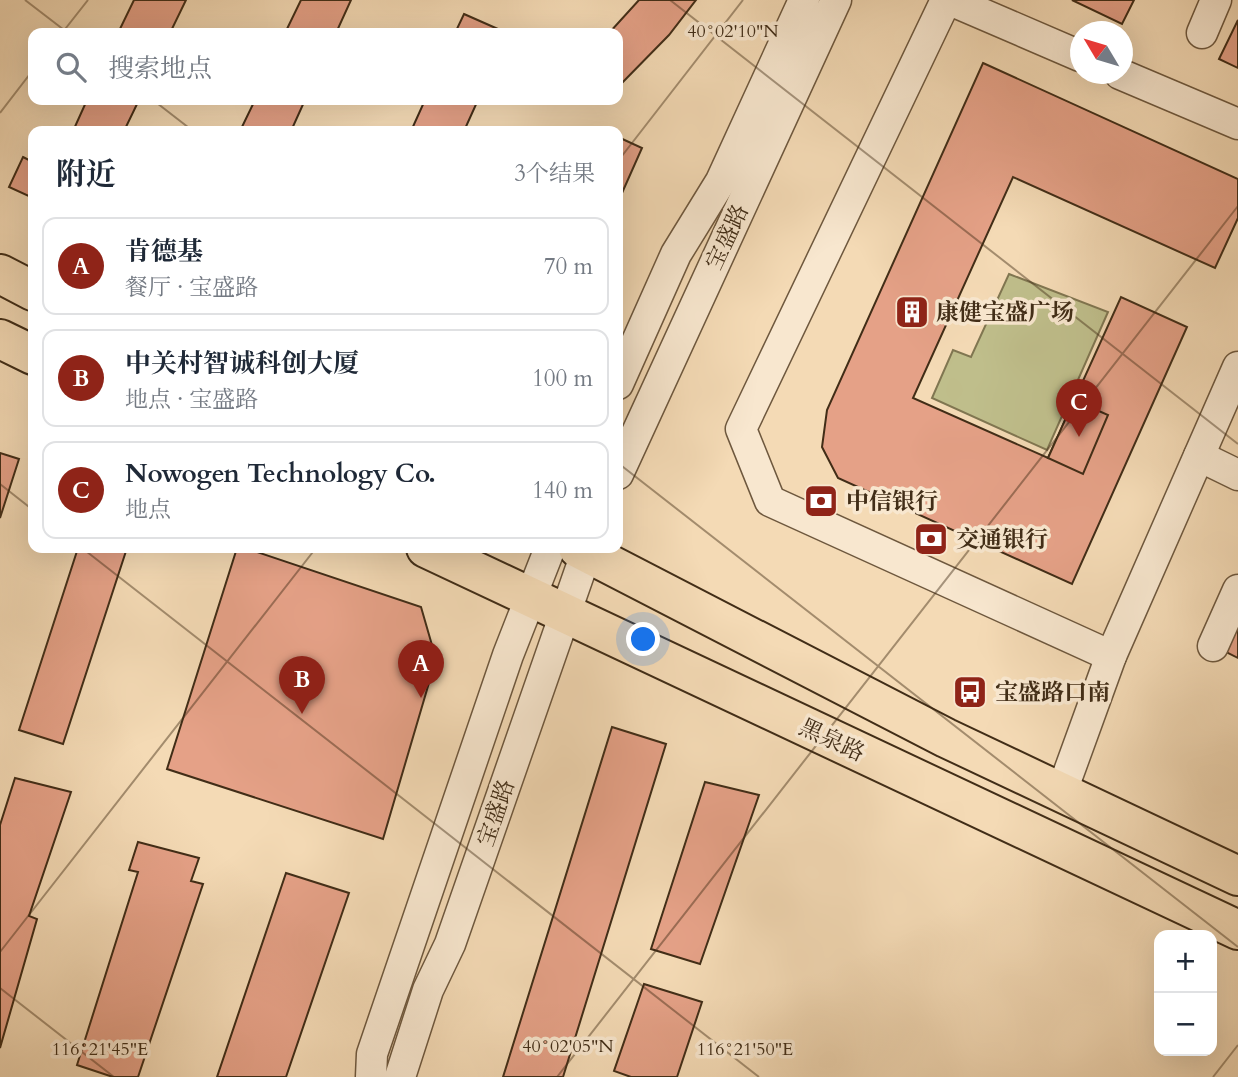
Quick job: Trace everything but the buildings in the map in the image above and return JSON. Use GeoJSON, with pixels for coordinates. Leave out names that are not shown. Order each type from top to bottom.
{"type":"FeatureCollection","features":[{"type":"Feature","properties":{"kind":"main road"},"geometry":{"type":"LineString","coordinates":[[0,274],[28,288]]}},
{"type":"Feature","properties":{"kind":"main road"},"geometry":{"type":"LineString","coordinates":[[0,339],[28,353]]}},
{"type":"Feature","properties":{"kind":"main road","name":"黑泉路"},"geometry":{"type":"LineString","coordinates":[[437,553],[1238,930]]}},
{"type":"Feature","properties":{"kind":"main road"},"geometry":{"type":"LineString","coordinates":[[584,553],[946,738],[1238,876]]}},
{"type":"Feature","properties":{"kind":"street","name":"宝盛路"},"geometry":{"type":"LineString","coordinates":[[623,373],[676,254],[721,181],[804,0]]}},
{"type":"Feature","properties":{"kind":"street","name":"宝盛路"},"geometry":{"type":"LineString","coordinates":[[623,463],[836,0]]}},
{"type":"Feature","properties":{"kind":"street"},"geometry":{"type":"LineString","coordinates":[[1070,52],[948,0],[741,429],[771,501],[1111,656]]}},
{"type":"Feature","properties":{"kind":"street"},"geometry":{"type":"LineString","coordinates":[[1202,33],[1216,0]]}},
{"type":"Feature","properties":{"kind":"street"},"geometry":{"type":"LineString","coordinates":[[1133,80],[1238,124]]}},
{"type":"Feature","properties":{"kind":"street"},"geometry":{"type":"LineString","coordinates":[[1062,791],[1111,656],[1238,367]]}},
{"type":"Feature","properties":{"kind":"street"},"geometry":{"type":"LineString","coordinates":[[1199,456],[1238,475]]}},
{"type":"Feature","properties":{"kind":"street","name":"宝盛路"},"geometry":{"type":"LineString","coordinates":[[400,1077],[429,990],[450,944],[549,606],[574,553]]}},
{"type":"Feature","properties":{"kind":"street"},"geometry":{"type":"LineString","coordinates":[[1213,646],[1238,590]]}},
{"type":"Feature","properties":{"kind":"street","name":"宝盛路"},"geometry":{"type":"LineString","coordinates":[[371,1077],[372,1054],[508,655],[549,606]]}},
{"type":"Feature","properties":{"kind":"shaded area"},"geometry":{"type":"Polygon","coordinates":[[[1009,274],[1108,312],[1047,450],[932,398],[953,350],[971,357],[1009,274]]]}},
{"type":"Feature","properties":{"kind":"place","name":"康健宝盛广场"},"geometry":{"type":"Point","coordinates":[912,312]}},
{"type":"Feature","properties":{"kind":"place","name":"Nowogen Technology Co."},"geometry":{"type":"Point","coordinates":[1079,437]}},
{"type":"Feature","properties":{"kind":"place","name":"中信银行"},"geometry":{"type":"Point","coordinates":[821,501]}},
{"type":"Feature","properties":{"kind":"place","name":"交通银行"},"geometry":{"type":"Point","coordinates":[931,539]}},
{"type":"Feature","properties":{"kind":"place","name":"宝盛路口南"},"geometry":{"type":"Point","coordinates":[970,692]}},
{"type":"Feature","properties":{"kind":"place","name":"肯德基"},"geometry":{"type":"Point","coordinates":[421,698]}},
{"type":"Feature","properties":{"kind":"place","name":"中关村智诚科创大厦"},"geometry":{"type":"Point","coordinates":[302,714]}}]}
